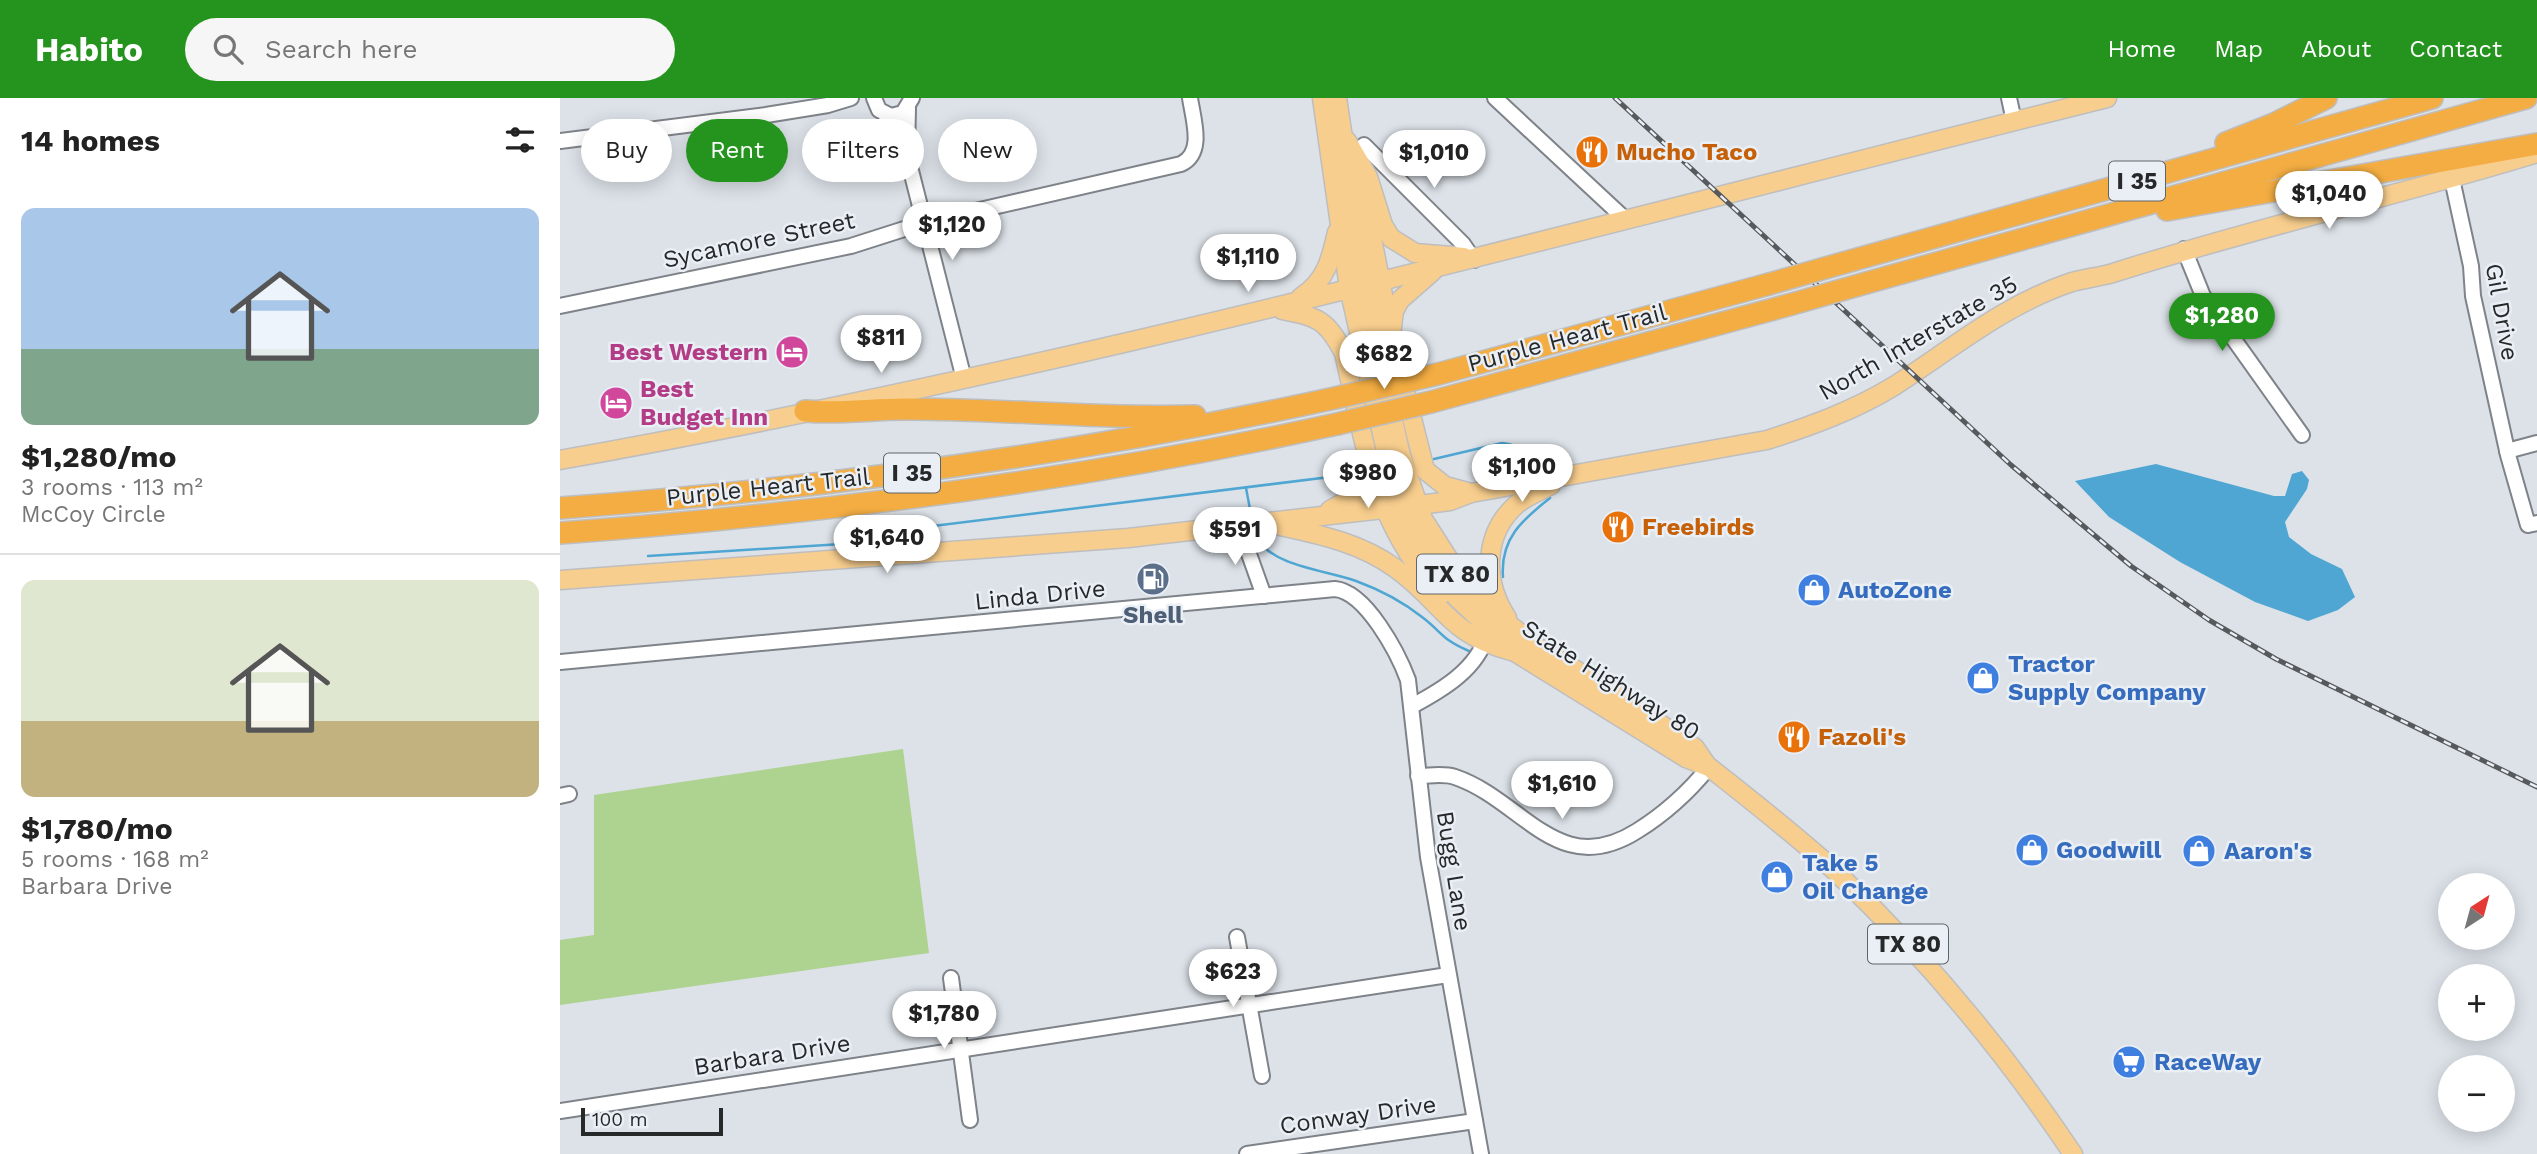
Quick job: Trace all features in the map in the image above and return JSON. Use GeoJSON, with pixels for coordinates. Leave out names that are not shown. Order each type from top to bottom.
{"type":"FeatureCollection","features":[{"type":"Feature","properties":{"kind":"highway"},"geometry":{"type":"LineString","coordinates":[[2015,215],[2134,171],[2242,137],[2326,98]]}},
{"type":"Feature","properties":{"kind":"highway","name":"Purple Heart Trail"},"geometry":{"type":"LineString","coordinates":[[560,508],[775,489],[947,468],[1260,415],[1438,374],[2432,98]]}},
{"type":"Feature","properties":{"kind":"highway","name":"Purple Heart Trail"},"geometry":{"type":"LineString","coordinates":[[560,533],[743,518],[999,486],[1220,449],[1337,424],[1431,402],[1792,304],[2526,98]]}},
{"type":"Feature","properties":{"kind":"highway"},"geometry":{"type":"LineString","coordinates":[[2089,221],[2196,206],[2537,144]]}},
{"type":"Feature","properties":{"kind":"highway"},"geometry":{"type":"LineString","coordinates":[[805,411],[831,414],[906,409],[1118,418],[1260,415]]}},
{"type":"Feature","properties":{"kind":"highway"},"geometry":{"type":"LineString","coordinates":[[560,548],[617,541],[647,526]]}},
{"type":"Feature","properties":{"kind":"main road","name":"TX 80"},"geometry":{"type":"LineString","coordinates":[[1322,98],[1340,219],[1365,284]]}},
{"type":"Feature","properties":{"kind":"main road"},"geometry":{"type":"LineString","coordinates":[[1329,98],[1334,131],[1366,202],[1365,284],[1391,335],[1425,470],[1445,486],[1471,493]]}},
{"type":"Feature","properties":{"kind":"main road"},"geometry":{"type":"LineString","coordinates":[[1337,98],[1348,166]]}},
{"type":"Feature","properties":{"kind":"main road"},"geometry":{"type":"LineString","coordinates":[[560,460],[964,379],[1282,306],[1474,260],[1625,219],[2107,98]]}},
{"type":"Feature","properties":{"kind":"main road"},"geometry":{"type":"LineString","coordinates":[[1342,133],[1368,177],[1383,225],[1391,237],[1415,253],[1452,254],[1474,260]]}},
{"type":"Feature","properties":{"kind":"main road","name":"North Interstate 35"},"geometry":{"type":"LineString","coordinates":[[560,580],[1078,542],[1266,523],[1450,500],[1471,493],[1767,440],[1813,425],[1892,387],[1981,325],[2072,282],[2110,274],[2184,249],[2452,179],[2537,153]]}},
{"type":"Feature","properties":{"kind":"main road"},"geometry":{"type":"LineString","coordinates":[[1282,306],[1310,291],[1326,271],[1340,219]]}},
{"type":"Feature","properties":{"kind":"main road"},"geometry":{"type":"LineString","coordinates":[[1391,335],[1394,311],[1400,300],[1436,269]]}},
{"type":"Feature","properties":{"kind":"main road","name":"State Highway 80"},"geometry":{"type":"LineString","coordinates":[[1365,284],[1393,482],[1464,583],[1514,629],[1695,748],[1709,767],[1834,870],[1917,953],[2003,1055],[2073,1154]]}},
{"type":"Feature","properties":{"kind":"main road"},"geometry":{"type":"LineString","coordinates":[[1282,306],[1320,319],[1333,332],[1344,353],[1384,509],[1400,542],[1432,585],[1487,636]]}},
{"type":"Feature","properties":{"kind":"main road"},"geometry":{"type":"LineString","coordinates":[[1317,516],[1346,504],[1358,494],[1370,462]]}},
{"type":"Feature","properties":{"kind":"main road"},"geometry":{"type":"LineString","coordinates":[[1514,629],[1496,601],[1490,584],[1490,552],[1496,533],[1519,502],[1563,478]]}},
{"type":"Feature","properties":{"kind":"main road","name":"State Highway 80"},"geometry":{"type":"LineString","coordinates":[[1409,505],[1418,541],[1443,581],[1487,636],[1686,758],[1709,767]]}},
{"type":"Feature","properties":{"kind":"main road"},"geometry":{"type":"LineString","coordinates":[[1266,523],[1322,535],[1368,552],[1409,579],[1458,628],[1487,636],[1514,639],[1602,693],[1621,697]]}},
{"type":"Feature","properties":{"kind":"street"},"geometry":{"type":"LineString","coordinates":[[560,141],[828,105],[851,98]]}},
{"type":"Feature","properties":{"kind":"street","name":"Sycamore Street"},"geometry":{"type":"LineString","coordinates":[[560,306],[851,246],[923,223],[1181,164],[1187,161],[1196,148],[1190,98]]}},
{"type":"Feature","properties":{"kind":"street"},"geometry":{"type":"LineString","coordinates":[[1495,98],[1625,219]]}},
{"type":"Feature","properties":{"kind":"street"},"geometry":{"type":"LineString","coordinates":[[2009,98],[2014,121]]}},
{"type":"Feature","properties":{"kind":"street"},"geometry":{"type":"LineString","coordinates":[[828,105],[880,108],[898,115],[913,102]]}},
{"type":"Feature","properties":{"kind":"street"},"geometry":{"type":"LineString","coordinates":[[1364,145],[1463,244],[1474,260]]}},
{"type":"Feature","properties":{"kind":"street","name":"Gil Drive"},"geometry":{"type":"LineString","coordinates":[[2452,179],[2471,266],[2473,296],[2507,451],[2528,525],[2537,523]]}},
{"type":"Feature","properties":{"kind":"street"},"geometry":{"type":"LineString","coordinates":[[913,182],[964,379]]}},
{"type":"Feature","properties":{"kind":"street"},"geometry":{"type":"LineString","coordinates":[[2184,249],[2203,296],[2302,435]]}},
{"type":"Feature","properties":{"kind":"street"},"geometry":{"type":"LineString","coordinates":[[2507,451],[2537,443]]}},
{"type":"Feature","properties":{"kind":"street"},"geometry":{"type":"LineString","coordinates":[[1239,526],[1264,596]]}},
{"type":"Feature","properties":{"kind":"street","name":"Linda Drive"},"geometry":{"type":"LineString","coordinates":[[560,663],[1335,589],[1353,594],[1401,660],[1412,706]]}},
{"type":"Feature","properties":{"kind":"street"},"geometry":{"type":"LineString","coordinates":[[1412,706],[1454,680],[1487,636]]}},
{"type":"Feature","properties":{"kind":"street","name":"Bugg Lane"},"geometry":{"type":"LineString","coordinates":[[1412,706],[1418,776],[1448,975],[1481,1154]]}},
{"type":"Feature","properties":{"kind":"street"},"geometry":{"type":"LineString","coordinates":[[1418,776],[1454,777],[1563,842],[1588,849],[1619,842],[1672,808],[1709,767]]}},
{"type":"Feature","properties":{"kind":"street"},"geometry":{"type":"LineString","coordinates":[[1237,937],[1262,1076]]}},
{"type":"Feature","properties":{"kind":"street","name":"Barbara Drive"},"geometry":{"type":"LineString","coordinates":[[560,1111],[1448,975]]}},
{"type":"Feature","properties":{"kind":"street"},"geometry":{"type":"LineString","coordinates":[[951,978],[970,1120]]}},
{"type":"Feature","properties":{"kind":"street","name":"Conway Drive"},"geometry":{"type":"LineString","coordinates":[[1247,1154],[1475,1121]]}},
{"type":"Feature","properties":{"kind":"green space"},"geometry":{"type":"Polygon","coordinates":[[[903,749],[929,953],[560,1005],[560,940],[594,935],[594,795],[903,749]]]}},
{"type":"Feature","properties":{"kind":"water"},"geometry":{"type":"Polygon","coordinates":[[[2156,464],[2274,496],[2285,496],[2292,474],[2302,471],[2309,480],[2307,489],[2285,522],[2289,537],[2311,554],[2342,569],[2355,597],[2338,610],[2308,621],[2255,602],[2180,562],[2109,517],[2075,481],[2156,464]]]}},
{"type":"Feature","properties":{"kind":"waterway"},"geometry":{"type":"LineString","coordinates":[[1434,459],[1502,443],[1524,451],[1538,470]]}},
{"type":"Feature","properties":{"kind":"waterway"},"geometry":{"type":"LineString","coordinates":[[925,527],[1354,474]]}},
{"type":"Feature","properties":{"kind":"waterway"},"geometry":{"type":"LineString","coordinates":[[1246,488],[1250,509]]}},
{"type":"Feature","properties":{"kind":"waterway"},"geometry":{"type":"LineString","coordinates":[[1503,577],[1503,564],[1509,541],[1530,514],[1550,498],[1549,494]]}},
{"type":"Feature","properties":{"kind":"waterway"},"geometry":{"type":"LineString","coordinates":[[1258,540],[1266,549],[1289,562],[1356,581],[1390,596],[1422,617],[1448,639],[1469,651]]}},
{"type":"Feature","properties":{"kind":"waterway"},"geometry":{"type":"LineString","coordinates":[[648,556],[874,542]]}},
{"type":"Feature","properties":{"kind":"railway"},"geometry":{"type":"LineString","coordinates":[[1615,98],[2011,465],[2131,566],[2209,620],[2276,659],[2537,787]]}},
{"type":"Feature","properties":{"kind":"place","name":"Mucho Taco"},"geometry":{"type":"Point","coordinates":[1592,152]}},
{"type":"Feature","properties":{"kind":"place","name":"Best Western"},"geometry":{"type":"Point","coordinates":[792,352]}},
{"type":"Feature","properties":{"kind":"place","name":"Best Budget Inn"},"geometry":{"type":"Point","coordinates":[616,403]}},
{"type":"Feature","properties":{"kind":"place","name":"Freebirds"},"geometry":{"type":"Point","coordinates":[1618,527]}},
{"type":"Feature","properties":{"kind":"place","name":"Shell"},"geometry":{"type":"Point","coordinates":[1153,579]}},
{"type":"Feature","properties":{"kind":"place","name":"AutoZone"},"geometry":{"type":"Point","coordinates":[1814,590]}},
{"type":"Feature","properties":{"kind":"place","name":"Tractor Supply Company"},"geometry":{"type":"Point","coordinates":[1983,678]}},
{"type":"Feature","properties":{"kind":"place","name":"Fazoli's"},"geometry":{"type":"Point","coordinates":[1794,737]}},
{"type":"Feature","properties":{"kind":"place","name":"Goodwill"},"geometry":{"type":"Point","coordinates":[2032,850]}},
{"type":"Feature","properties":{"kind":"place","name":"Aaron's"},"geometry":{"type":"Point","coordinates":[2199,851]}},
{"type":"Feature","properties":{"kind":"place","name":"Take 5 Oil Change"},"geometry":{"type":"Point","coordinates":[1777,877]}},
{"type":"Feature","properties":{"kind":"place","name":"RaceWay"},"geometry":{"type":"Point","coordinates":[2129,1062]}}]}
